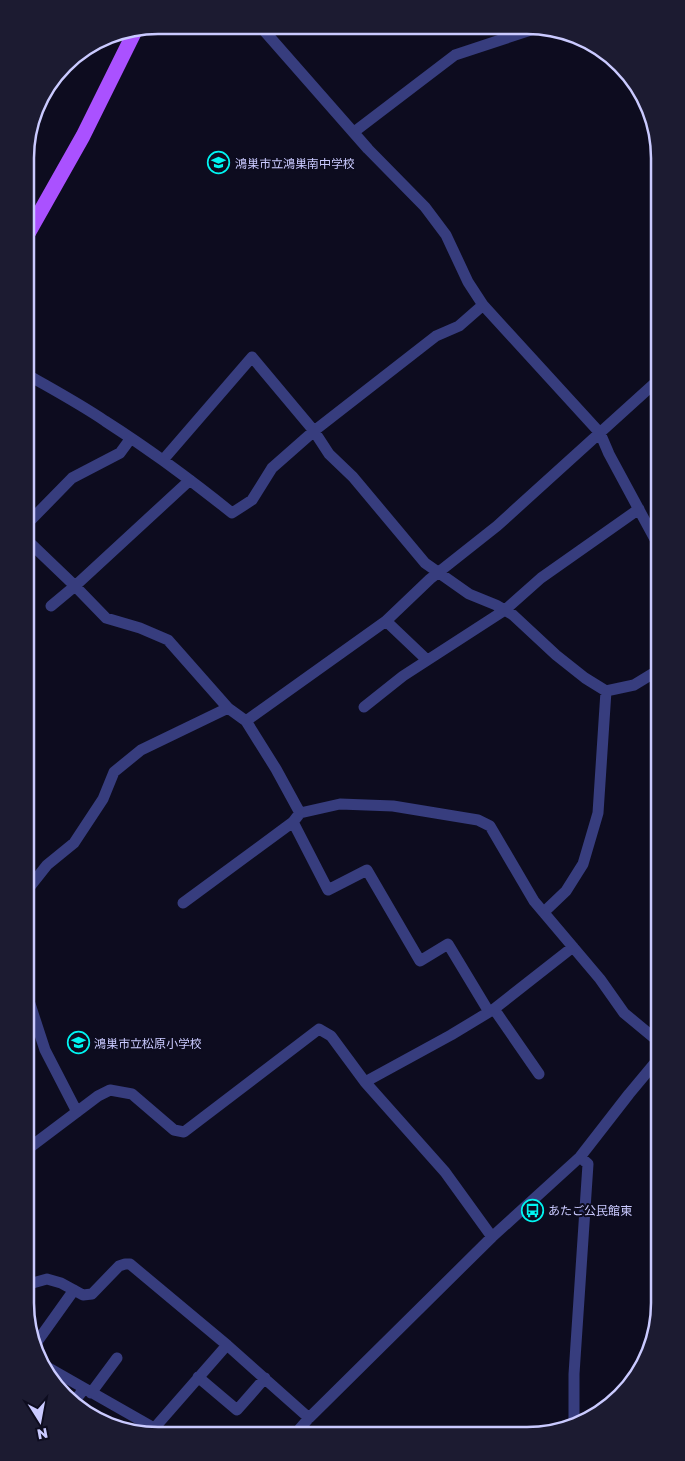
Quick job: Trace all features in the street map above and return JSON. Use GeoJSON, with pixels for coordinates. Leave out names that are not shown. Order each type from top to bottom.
{"type":"FeatureCollection","features":[{"type":"Feature","properties":{"kind":"main road"},"geometry":{"type":"LineString","coordinates":[[34,223],[82,136],[132,36]]}},
{"type":"Feature","properties":{"kind":"street"},"geometry":{"type":"LineString","coordinates":[[267,34],[354,132],[426,207],[446,235],[468,282],[483,305],[600,433],[609,454],[651,532]]}},
{"type":"Feature","properties":{"kind":"street"},"geometry":{"type":"LineString","coordinates":[[354,132],[455,55],[519,34]]}},
{"type":"Feature","properties":{"kind":"street"},"geometry":{"type":"LineString","coordinates":[[34,379],[103,419],[232,512],[252,500],[272,468],[314,432],[436,336],[459,326],[483,305]]}},
{"type":"Feature","properties":{"kind":"street"},"geometry":{"type":"LineString","coordinates":[[162,460],[252,357],[314,432],[329,454],[380,507],[425,563],[470,594],[496,605],[513,615],[584,678],[606,691],[634,684],[651,674]]}},
{"type":"Feature","properties":{"kind":"street"},"geometry":{"type":"LineString","coordinates":[[246,721],[386,621],[430,579],[496,526],[651,387]]}},
{"type":"Feature","properties":{"kind":"street"},"geometry":{"type":"LineString","coordinates":[[34,517],[72,478],[120,452],[131,438]]}},
{"type":"Feature","properties":{"kind":"street"},"geometry":{"type":"LineString","coordinates":[[51,606],[190,480]]}},
{"type":"Feature","properties":{"kind":"street"},"geometry":{"type":"LineString","coordinates":[[364,707],[403,676],[505,610],[541,578],[639,509]]}},
{"type":"Feature","properties":{"kind":"street"},"geometry":{"type":"LineString","coordinates":[[34,547],[106,618],[140,628],[168,640],[228,708],[246,721],[276,769],[328,890],[366,870],[420,961],[448,944],[492,1011],[539,1074]]}},
{"type":"Feature","properties":{"kind":"street"},"geometry":{"type":"LineString","coordinates":[[386,621],[427,660]]}},
{"type":"Feature","properties":{"kind":"street"},"geometry":{"type":"LineString","coordinates":[[544,912],[566,891],[583,864],[598,813],[606,691]]}},
{"type":"Feature","properties":{"kind":"street"},"geometry":{"type":"LineString","coordinates":[[34,881],[47,865],[74,843],[103,800],[114,772],[141,750],[228,708]]}},
{"type":"Feature","properties":{"kind":"street"},"geometry":{"type":"LineString","coordinates":[[183,903],[296,818],[340,804],[393,806],[478,820],[490,826],[534,901],[573,947],[624,1013],[651,1035]]}},
{"type":"Feature","properties":{"kind":"street"},"geometry":{"type":"LineString","coordinates":[[365,1082],[492,1011],[573,947]]}},
{"type":"Feature","properties":{"kind":"street"},"geometry":{"type":"LineString","coordinates":[[34,1016],[45,1050],[77,1112]]}},
{"type":"Feature","properties":{"kind":"street"},"geometry":{"type":"LineString","coordinates":[[34,1144],[98,1096],[110,1090],[132,1094],[174,1130],[184,1132],[319,1029],[331,1036],[365,1082],[445,1172],[492,1237]]}},
{"type":"Feature","properties":{"kind":"street"},"geometry":{"type":"LineString","coordinates":[[301,1427],[492,1237],[580,1157],[651,1068]]}},
{"type":"Feature","properties":{"kind":"street"},"geometry":{"type":"LineString","coordinates":[[574,1418],[574,1374],[588,1164],[580,1157]]}},
{"type":"Feature","properties":{"kind":"street"},"geometry":{"type":"LineString","coordinates":[[34,1283],[46,1279],[61,1283],[83,1295],[92,1294],[119,1266],[130,1264],[227,1345],[308,1418]]}},
{"type":"Feature","properties":{"kind":"street"},"geometry":{"type":"LineString","coordinates":[[39,1339],[74,1290]]}},
{"type":"Feature","properties":{"kind":"street"},"geometry":{"type":"LineString","coordinates":[[155,1427],[227,1345]]}},
{"type":"Feature","properties":{"kind":"street"},"geometry":{"type":"LineString","coordinates":[[78,1399],[88,1391],[116,1358]]}},
{"type":"Feature","properties":{"kind":"street"},"geometry":{"type":"LineString","coordinates":[[54,1370],[144,1426]]}},
{"type":"Feature","properties":{"kind":"street"},"geometry":{"type":"LineString","coordinates":[[198,1377],[237,1410],[265,1378]]}},
{"type":"Feature","properties":{"kind":"place","name":"鴻巣市立鴻巣南中学校"},"geometry":{"type":"Point","coordinates":[219,163]}},
{"type":"Feature","properties":{"kind":"place","name":"鴻巣市立松原小学校"},"geometry":{"type":"Point","coordinates":[78,1043]}},
{"type":"Feature","properties":{"kind":"place","name":"あたご公民館東"},"geometry":{"type":"Point","coordinates":[532,1210]}}]}
